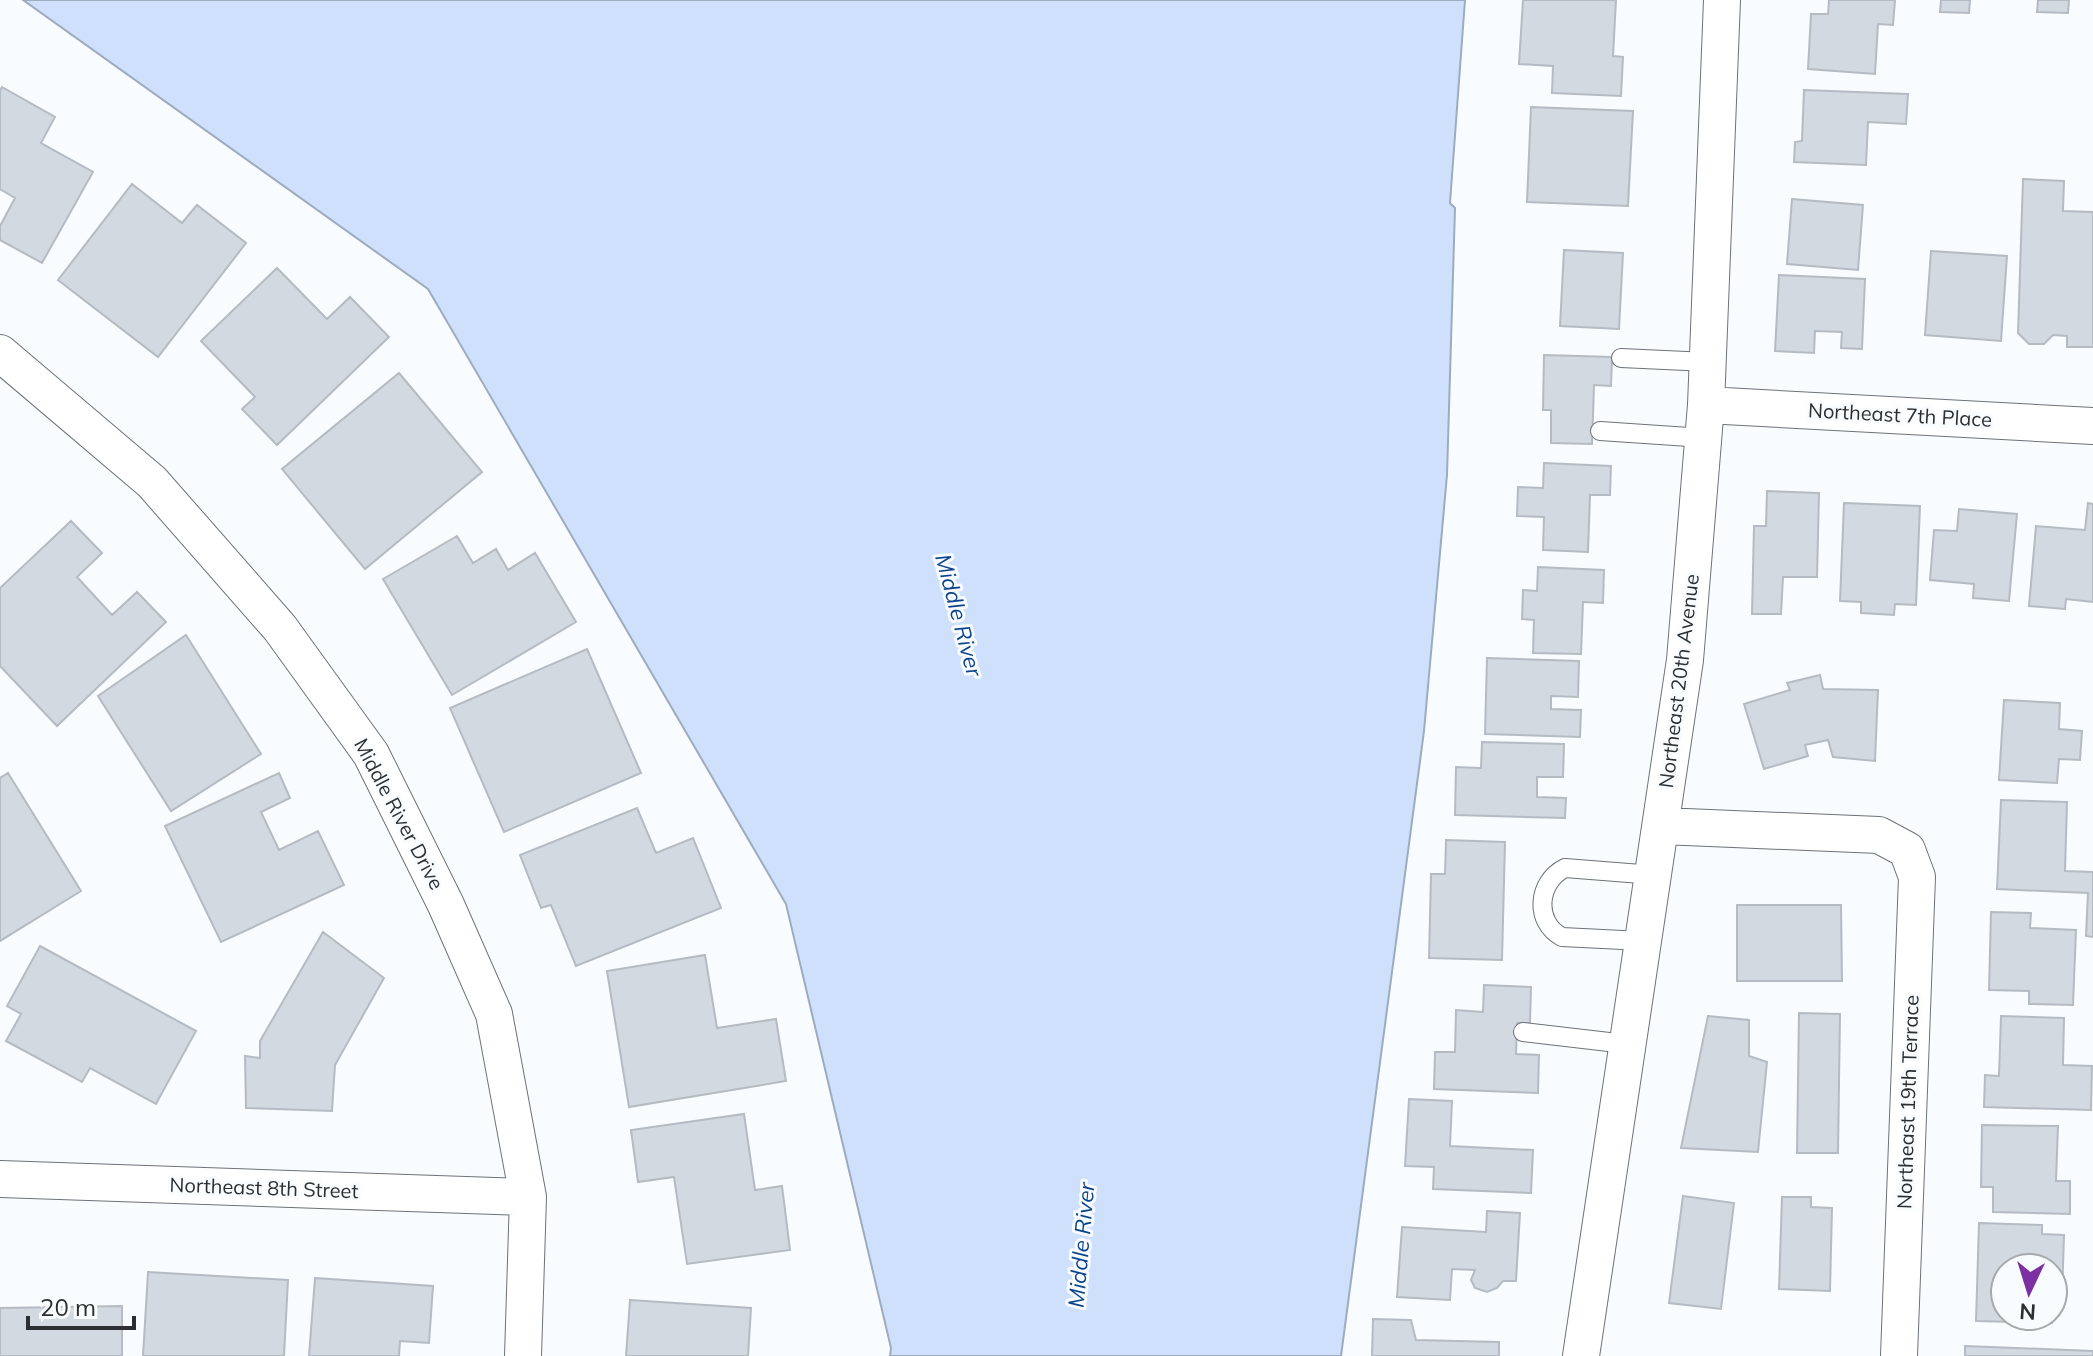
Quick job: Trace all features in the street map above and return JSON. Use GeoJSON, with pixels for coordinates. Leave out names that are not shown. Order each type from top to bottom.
{"type":"FeatureCollection","features":[{"type":"Feature","properties":{"kind":"street","name":"Northeast 20th Avenue"},"geometry":{"type":"LineString","coordinates":[[1581,1356],[1685,660],[1705,421],[1722,0]]}},
{"type":"Feature","properties":{"kind":"street","name":"Middle River Drive"},"geometry":{"type":"LineString","coordinates":[[0,353],[152,482],[280,628],[371,754],[446,905],[494,1014],[528,1197],[523,1356]]}},
{"type":"Feature","properties":{"kind":"street","name":"Northeast 7th Place"},"geometry":{"type":"LineString","coordinates":[[1705,421],[2093,426]]}},
{"type":"Feature","properties":{"kind":"street","name":"Northeast 19th Terrace"},"geometry":{"type":"LineString","coordinates":[[1662,826],[1879,835],[1907,850],[1917,877],[1899,1356]]}},
{"type":"Feature","properties":{"kind":"street","name":"Northeast 8th Street"},"geometry":{"type":"LineString","coordinates":[[0,1179],[528,1197]]}},
{"type":"Feature","properties":{"kind":"lane"},"geometry":{"type":"LineString","coordinates":[[1621,358],[1708,362]]}},
{"type":"Feature","properties":{"kind":"lane"},"geometry":{"type":"LineString","coordinates":[[1600,431],[1705,421]]}},
{"type":"Feature","properties":{"kind":"lane"},"geometry":{"type":"LineString","coordinates":[[1643,941],[1562,937],[1551,931],[1544,918],[1545,885],[1553,874],[1565,868],[1654,875]]}},
{"type":"Feature","properties":{"kind":"lane"},"geometry":{"type":"LineString","coordinates":[[1523,1032],[1626,1044]]}},
{"type":"Feature","properties":{"kind":"water","name":"Middle River"},"geometry":{"type":"Polygon","coordinates":[[[23,0],[1465,0],[1450,203],[1455,208],[1447,475],[1424,731],[1341,1356],[890,1356],[891,1348],[786,904],[428,289],[23,0]]]}},
{"type":"Feature","properties":{"kind":"building"},"geometry":{"type":"Polygon","coordinates":[[[1523,0],[1616,0],[1613,56],[1623,57],[1621,96],[1552,93],[1553,66],[1519,64],[1523,0]]]}},
{"type":"Feature","properties":{"kind":"building"},"geometry":{"type":"Polygon","coordinates":[[[1829,0],[1895,0],[1893,25],[1878,24],[1875,74],[1808,69],[1811,14],[1828,14],[1829,0]]]}},
{"type":"Feature","properties":{"kind":"building"},"geometry":{"type":"Polygon","coordinates":[[[1941,0],[1970,0],[1969,13],[1940,12],[1941,0]]]}},
{"type":"Feature","properties":{"kind":"building"},"geometry":{"type":"Polygon","coordinates":[[[2038,0],[2069,0],[2068,13],[2037,12],[2038,0]]]}},
{"type":"Feature","properties":{"kind":"building"},"geometry":{"type":"Polygon","coordinates":[[[2,87],[55,117],[41,143],[93,172],[42,263],[0,240],[0,226],[15,198],[0,189],[2,87]]]}},
{"type":"Feature","properties":{"kind":"building"},"geometry":{"type":"Polygon","coordinates":[[[1804,90],[1908,94],[1906,124],[1868,122],[1866,165],[1794,162],[1795,142],[1802,141],[1804,90]]]}},
{"type":"Feature","properties":{"kind":"building"},"geometry":{"type":"Polygon","coordinates":[[[1531,107],[1633,111],[1628,206],[1527,202],[1531,107]]]}},
{"type":"Feature","properties":{"kind":"building"},"geometry":{"type":"Polygon","coordinates":[[[2023,179],[2064,181],[2063,211],[2093,212],[2093,347],[2067,347],[2067,336],[2053,335],[2044,344],[2029,344],[2018,333],[2023,179]]]}},
{"type":"Feature","properties":{"kind":"building"},"geometry":{"type":"Polygon","coordinates":[[[132,184],[182,223],[197,205],[246,243],[158,357],[58,280],[132,184]]]}},
{"type":"Feature","properties":{"kind":"building"},"geometry":{"type":"Polygon","coordinates":[[[1792,199],[1863,205],[1858,270],[1787,264],[1792,199]]]}},
{"type":"Feature","properties":{"kind":"building"},"geometry":{"type":"Polygon","coordinates":[[[1564,250],[1623,253],[1619,329],[1560,326],[1564,250]]]}},
{"type":"Feature","properties":{"kind":"building"},"geometry":{"type":"Polygon","coordinates":[[[1931,251],[2007,256],[2001,341],[1925,335],[1931,251]]]}},
{"type":"Feature","properties":{"kind":"building"},"geometry":{"type":"Polygon","coordinates":[[[277,268],[327,319],[350,297],[389,337],[277,445],[242,409],[255,397],[201,341],[277,268]]]}},
{"type":"Feature","properties":{"kind":"building"},"geometry":{"type":"Polygon","coordinates":[[[1779,275],[1865,279],[1862,349],[1841,348],[1842,332],[1815,331],[1814,353],[1775,351],[1779,275]]]}},
{"type":"Feature","properties":{"kind":"building"},"geometry":{"type":"Polygon","coordinates":[[[1544,355],[1612,357],[1611,386],[1594,385],[1592,444],[1551,443],[1551,410],[1543,410],[1544,355]]]}},
{"type":"Feature","properties":{"kind":"building"},"geometry":{"type":"Polygon","coordinates":[[[399,373],[482,472],[365,569],[282,469],[399,373]]]}},
{"type":"Feature","properties":{"kind":"building"},"geometry":{"type":"Polygon","coordinates":[[[1544,463],[1611,466],[1610,495],[1590,495],[1588,552],[1543,550],[1544,517],[1517,516],[1518,487],[1543,488],[1544,463]]]}},
{"type":"Feature","properties":{"kind":"building"},"geometry":{"type":"Polygon","coordinates":[[[1767,491],[1819,493],[1817,577],[1783,577],[1781,614],[1752,614],[1754,526],[1766,526],[1767,491]]]}},
{"type":"Feature","properties":{"kind":"building"},"geometry":{"type":"Polygon","coordinates":[[[1844,503],[1920,506],[1916,605],[1895,604],[1894,615],[1861,613],[1861,602],[1840,601],[1844,503]]]}},
{"type":"Feature","properties":{"kind":"building"},"geometry":{"type":"Polygon","coordinates":[[[2088,503],[2093,504],[2093,602],[2066,599],[2065,609],[2029,606],[2036,526],[2085,530],[2088,503]]]}},
{"type":"Feature","properties":{"kind":"building"},"geometry":{"type":"Polygon","coordinates":[[[1959,509],[2017,514],[2009,601],[1973,598],[1974,584],[1930,580],[1934,530],[1957,531],[1959,509]]]}},
{"type":"Feature","properties":{"kind":"building"},"geometry":{"type":"Polygon","coordinates":[[[71,521],[102,553],[77,577],[112,615],[137,592],[166,622],[57,726],[0,666],[0,588],[71,521]]]}},
{"type":"Feature","properties":{"kind":"building"},"geometry":{"type":"Polygon","coordinates":[[[457,536],[473,563],[496,549],[508,570],[535,553],[576,622],[452,695],[383,579],[457,536]]]}},
{"type":"Feature","properties":{"kind":"building"},"geometry":{"type":"Polygon","coordinates":[[[1538,567],[1604,570],[1603,603],[1583,602],[1581,654],[1533,653],[1534,620],[1522,619],[1523,590],[1537,591],[1538,567]]]}},
{"type":"Feature","properties":{"kind":"building"},"geometry":{"type":"Polygon","coordinates":[[[186,635],[261,754],[171,811],[98,696],[186,635]]]}},
{"type":"Feature","properties":{"kind":"building"},"geometry":{"type":"Polygon","coordinates":[[[587,649],[641,773],[504,832],[450,708],[587,649]]]}},
{"type":"Feature","properties":{"kind":"building"},"geometry":{"type":"Polygon","coordinates":[[[1487,658],[1579,661],[1578,697],[1551,696],[1551,709],[1581,710],[1580,737],[1485,734],[1487,658]]]}},
{"type":"Feature","properties":{"kind":"building"},"geometry":{"type":"Polygon","coordinates":[[[1820,675],[1823,689],[1878,690],[1875,761],[1833,757],[1828,740],[1805,745],[1808,756],[1764,769],[1744,704],[1790,690],[1787,683],[1820,675]]]}},
{"type":"Feature","properties":{"kind":"building"},"geometry":{"type":"Polygon","coordinates":[[[2004,700],[2060,703],[2059,729],[2082,731],[2080,760],[2059,759],[2057,783],[1999,780],[2004,700]]]}},
{"type":"Feature","properties":{"kind":"building"},"geometry":{"type":"Polygon","coordinates":[[[1482,742],[1564,744],[1563,777],[1537,777],[1537,797],[1566,798],[1565,818],[1455,815],[1456,767],[1481,768],[1482,742]]]}},
{"type":"Feature","properties":{"kind":"building"},"geometry":{"type":"Polygon","coordinates":[[[8,773],[81,891],[0,941],[0,778],[8,773]]]}},
{"type":"Feature","properties":{"kind":"building"},"geometry":{"type":"Polygon","coordinates":[[[279,773],[290,798],[261,812],[279,850],[318,831],[344,885],[221,942],[165,826],[279,773]]]}},
{"type":"Feature","properties":{"kind":"building"},"geometry":{"type":"Polygon","coordinates":[[[2001,800],[2067,802],[2065,871],[2093,872],[2093,937],[2086,936],[2088,893],[1997,889],[2001,800]]]}},
{"type":"Feature","properties":{"kind":"building"},"geometry":{"type":"Polygon","coordinates":[[[637,808],[656,853],[693,838],[721,908],[576,966],[551,905],[541,908],[520,855],[637,808]]]}},
{"type":"Feature","properties":{"kind":"building"},"geometry":{"type":"Polygon","coordinates":[[[1446,840],[1505,842],[1502,960],[1429,958],[1431,874],[1445,874],[1446,840]]]}},
{"type":"Feature","properties":{"kind":"building"},"geometry":{"type":"Polygon","coordinates":[[[1737,905],[1841,905],[1842,981],[1737,981],[1737,905]]]}},
{"type":"Feature","properties":{"kind":"building"},"geometry":{"type":"Polygon","coordinates":[[[1991,912],[2031,913],[2030,928],[2076,930],[2073,1005],[2029,1004],[2029,991],[1989,990],[1991,912]]]}},
{"type":"Feature","properties":{"kind":"building"},"geometry":{"type":"Polygon","coordinates":[[[323,932],[384,978],[335,1065],[332,1111],[246,1108],[245,1056],[260,1058],[260,1041],[323,932]]]}},
{"type":"Feature","properties":{"kind":"building"},"geometry":{"type":"Polygon","coordinates":[[[40,946],[196,1031],[156,1104],[90,1068],[82,1082],[6,1041],[21,1014],[7,1006],[40,946]]]}},
{"type":"Feature","properties":{"kind":"building"},"geometry":{"type":"Polygon","coordinates":[[[705,955],[717,1028],[776,1019],[786,1081],[629,1107],[607,971],[705,955]]]}},
{"type":"Feature","properties":{"kind":"building"},"geometry":{"type":"Polygon","coordinates":[[[1484,985],[1531,987],[1530,1023],[1517,1023],[1516,1054],[1539,1055],[1538,1093],[1434,1089],[1435,1052],[1455,1052],[1456,1010],[1483,1012],[1484,985]]]}},
{"type":"Feature","properties":{"kind":"building"},"geometry":{"type":"Polygon","coordinates":[[[1799,1013],[1840,1014],[1838,1153],[1797,1153],[1799,1013]]]}},
{"type":"Feature","properties":{"kind":"building"},"geometry":{"type":"Polygon","coordinates":[[[1708,1016],[1749,1020],[1749,1056],[1767,1062],[1758,1152],[1681,1148],[1708,1016]]]}},
{"type":"Feature","properties":{"kind":"building"},"geometry":{"type":"Polygon","coordinates":[[[2001,1016],[2064,1018],[2063,1065],[2092,1066],[2091,1110],[1984,1107],[1985,1075],[1999,1076],[2001,1016]]]}},
{"type":"Feature","properties":{"kind":"building"},"geometry":{"type":"Polygon","coordinates":[[[1409,1099],[1452,1101],[1450,1146],[1533,1150],[1531,1193],[1433,1189],[1434,1167],[1405,1166],[1409,1099]]]}},
{"type":"Feature","properties":{"kind":"building"},"geometry":{"type":"Polygon","coordinates":[[[744,1114],[755,1190],[782,1186],[790,1250],[687,1264],[674,1177],[638,1182],[631,1130],[744,1114]]]}},
{"type":"Feature","properties":{"kind":"building"},"geometry":{"type":"Polygon","coordinates":[[[1982,1125],[2058,1126],[2056,1181],[2070,1181],[2070,1214],[1993,1212],[1993,1187],[1981,1187],[1982,1125]]]}},
{"type":"Feature","properties":{"kind":"building"},"geometry":{"type":"Polygon","coordinates":[[[1683,1196],[1734,1203],[1721,1309],[1669,1303],[1683,1196]]]}},
{"type":"Feature","properties":{"kind":"building"},"geometry":{"type":"Polygon","coordinates":[[[1782,1197],[1811,1197],[1811,1207],[1832,1208],[1830,1291],[1779,1289],[1782,1197]]]}},
{"type":"Feature","properties":{"kind":"building"},"geometry":{"type":"Polygon","coordinates":[[[1487,1211],[1520,1213],[1516,1281],[1503,1281],[1487,1292],[1475,1288],[1471,1280],[1475,1270],[1452,1269],[1450,1300],[1397,1297],[1402,1227],[1486,1232],[1487,1211]]]}},
{"type":"Feature","properties":{"kind":"building"},"geometry":{"type":"Polygon","coordinates":[[[1979,1223],[2042,1225],[2042,1234],[2064,1235],[2063,1252],[1989,1252],[1989,1321],[1976,1321],[1979,1223]]]}},
{"type":"Feature","properties":{"kind":"building"},"geometry":{"type":"Polygon","coordinates":[[[148,1272],[288,1280],[284,1356],[143,1356],[148,1272]]]}},
{"type":"Feature","properties":{"kind":"building"},"geometry":{"type":"Polygon","coordinates":[[[315,1278],[433,1286],[429,1343],[400,1341],[399,1356],[309,1356],[315,1278]]]}},
{"type":"Feature","properties":{"kind":"building"},"geometry":{"type":"Polygon","coordinates":[[[630,1300],[751,1308],[748,1356],[626,1356],[630,1300]]]}},
{"type":"Feature","properties":{"kind":"building"},"geometry":{"type":"Polygon","coordinates":[[[122,1306],[122,1356],[0,1356],[0,1308],[122,1306]]]}},
{"type":"Feature","properties":{"kind":"building"},"geometry":{"type":"Polygon","coordinates":[[[1373,1319],[1411,1320],[1416,1340],[1499,1342],[1499,1356],[1372,1356],[1373,1319]]]}},
{"type":"Feature","properties":{"kind":"building"},"geometry":{"type":"Polygon","coordinates":[[[1965,1346],[2093,1351],[2093,1356],[1965,1356],[1965,1346]]]}}]}
